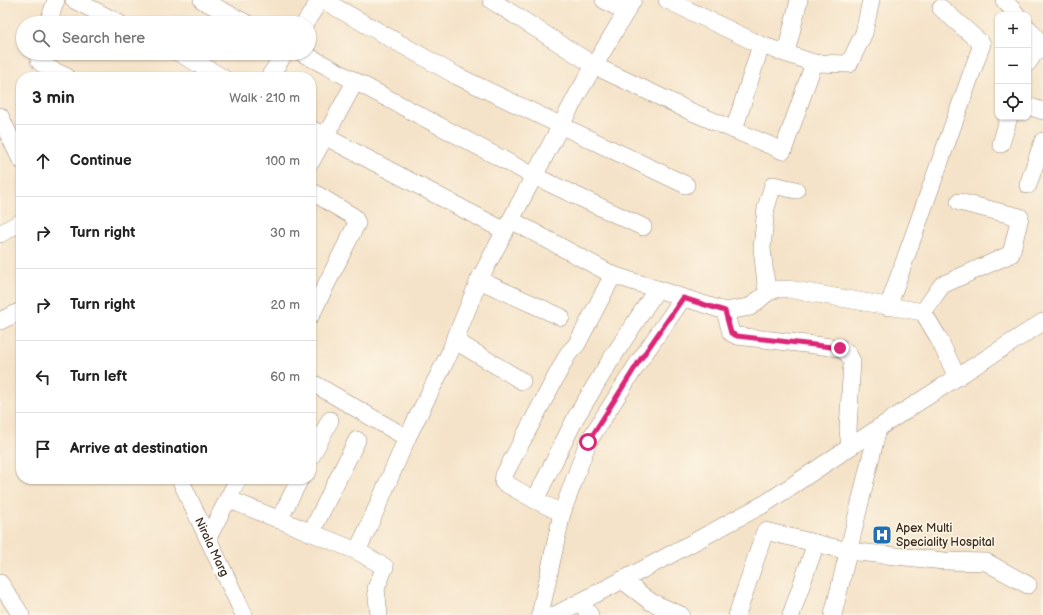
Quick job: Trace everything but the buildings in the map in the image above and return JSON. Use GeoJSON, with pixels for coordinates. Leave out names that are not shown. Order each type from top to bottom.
{"type":"FeatureCollection","features":[{"type":"Feature","properties":{"kind":"street"},"geometry":{"type":"LineString","coordinates":[[50,16],[56,0]]}},
{"type":"Feature","properties":{"kind":"street"},"geometry":{"type":"LineString","coordinates":[[74,0],[105,16]]}},
{"type":"Feature","properties":{"kind":"street"},"geometry":{"type":"LineString","coordinates":[[202,0],[233,16]]}},
{"type":"Feature","properties":{"kind":"street"},"geometry":{"type":"LineString","coordinates":[[310,16],[321,0],[456,76],[686,185]]}},
{"type":"Feature","properties":{"kind":"street"},"geometry":{"type":"LineString","coordinates":[[491,0],[595,66],[690,111],[783,151],[814,63]]}},
{"type":"Feature","properties":{"kind":"street"},"geometry":{"type":"LineString","coordinates":[[357,551],[407,438],[454,340],[479,280],[577,95],[629,6],[604,0]]}},
{"type":"Feature","properties":{"kind":"street"},"geometry":{"type":"LineString","coordinates":[[666,0],[761,45],[814,63],[849,64],[864,33],[871,0]]}},
{"type":"Feature","properties":{"kind":"street"},"geometry":{"type":"LineString","coordinates":[[786,53],[799,0]]}},
{"type":"Feature","properties":{"kind":"street"},"geometry":{"type":"LineString","coordinates":[[1004,0],[1014,12]]}},
{"type":"Feature","properties":{"kind":"street"},"geometry":{"type":"LineString","coordinates":[[888,307],[982,44],[941,8]]}},
{"type":"Feature","properties":{"kind":"street"},"geometry":{"type":"LineString","coordinates":[[1031,32],[1043,46],[1031,58]]}},
{"type":"Feature","properties":{"kind":"street"},"geometry":{"type":"LineString","coordinates":[[734,130],[761,45]]}},
{"type":"Feature","properties":{"kind":"street"},"geometry":{"type":"LineString","coordinates":[[39,60],[48,68],[56,72]]}},
{"type":"Feature","properties":{"kind":"street"},"geometry":{"type":"LineString","coordinates":[[192,60],[213,72]]}},
{"type":"Feature","properties":{"kind":"street"},"geometry":{"type":"LineString","coordinates":[[272,72],[280,60]]}},
{"type":"Feature","properties":{"kind":"street"},"geometry":{"type":"LineString","coordinates":[[315,60],[534,176],[643,227]]}},
{"type":"Feature","properties":{"kind":"street"},"geometry":{"type":"LineString","coordinates":[[316,154],[355,82]]}},
{"type":"Feature","properties":{"kind":"street"},"geometry":{"type":"LineString","coordinates":[[1031,107],[1043,111]]}},
{"type":"Feature","properties":{"kind":"street"},"geometry":{"type":"LineString","coordinates":[[0,116],[16,150]]}},
{"type":"Feature","properties":{"kind":"street"},"geometry":{"type":"LineString","coordinates":[[1001,144],[1008,120]]}},
{"type":"Feature","properties":{"kind":"street"},"geometry":{"type":"LineString","coordinates":[[316,132],[614,275],[725,311],[750,307],[767,293],[776,289],[788,289],[923,312]]}},
{"type":"Feature","properties":{"kind":"street"},"geometry":{"type":"LineString","coordinates":[[1028,185],[1043,141]]}},
{"type":"Feature","properties":{"kind":"street"},"geometry":{"type":"LineString","coordinates":[[767,293],[762,248],[766,208],[773,185],[796,190]]}},
{"type":"Feature","properties":{"kind":"street"},"geometry":{"type":"LineString","coordinates":[[316,194],[354,216],[357,223],[316,305]]}},
{"type":"Feature","properties":{"kind":"street"},"geometry":{"type":"LineString","coordinates":[[923,312],[942,285],[1011,254],[1020,217],[960,202]]}},
{"type":"Feature","properties":{"kind":"street"},"geometry":{"type":"LineString","coordinates":[[0,234],[16,225]]}},
{"type":"Feature","properties":{"kind":"street"},"geometry":{"type":"LineString","coordinates":[[562,512],[535,500],[503,482],[504,475],[568,354],[577,344],[614,275]]}},
{"type":"Feature","properties":{"kind":"street"},"geometry":{"type":"LineString","coordinates":[[479,280],[561,317]]}},
{"type":"Feature","properties":{"kind":"street"},"geometry":{"type":"LineString","coordinates":[[535,500],[576,417],[610,361],[657,289]]}},
{"type":"Feature","properties":{"kind":"street"},"geometry":{"type":"LineString","coordinates":[[540,615],[562,512],[588,442],[638,363],[683,298]]}},
{"type":"Feature","properties":{"kind":"street"},"geometry":{"type":"LineString","coordinates":[[725,311],[731,333],[737,336],[840,348],[848,354],[852,362],[848,430],[850,447]]}},
{"type":"Feature","properties":{"kind":"street"},"geometry":{"type":"LineString","coordinates":[[923,312],[938,337],[956,377]]}},
{"type":"Feature","properties":{"kind":"street"},"geometry":{"type":"LineString","coordinates":[[0,321],[16,313]]}},
{"type":"Feature","properties":{"kind":"street"},"geometry":{"type":"LineString","coordinates":[[555,615],[585,609],[622,580],[766,503],[956,377],[1043,322]]}},
{"type":"Feature","properties":{"kind":"street"},"geometry":{"type":"LineString","coordinates":[[454,340],[522,381]]}},
{"type":"Feature","properties":{"kind":"street"},"geometry":{"type":"LineString","coordinates":[[316,385],[407,438]]}},
{"type":"Feature","properties":{"kind":"street"},"geometry":{"type":"LineString","coordinates":[[316,447],[330,420]]}},
{"type":"Feature","properties":{"kind":"street"},"geometry":{"type":"LineString","coordinates":[[833,615],[878,428]]}},
{"type":"Feature","properties":{"kind":"street"},"geometry":{"type":"LineString","coordinates":[[311,533],[358,440]]}},
{"type":"Feature","properties":{"kind":"street","name":"Nirala Marg"},"geometry":{"type":"LineString","coordinates":[[182,484],[244,615]]}},
{"type":"Feature","properties":{"kind":"street"},"geometry":{"type":"LineString","coordinates":[[208,538],[236,484]]}},
{"type":"Feature","properties":{"kind":"street"},"geometry":{"type":"LineString","coordinates":[[279,520],[297,484]]}},
{"type":"Feature","properties":{"kind":"street"},"geometry":{"type":"LineString","coordinates":[[228,499],[357,551],[385,567],[376,588],[379,615]]}},
{"type":"Feature","properties":{"kind":"street"},"geometry":{"type":"LineString","coordinates":[[743,515],[749,523],[765,531],[848,551],[944,561],[986,562],[1028,585]]}},
{"type":"Feature","properties":{"kind":"street"},"geometry":{"type":"LineString","coordinates":[[736,615],[765,531]]}},
{"type":"Feature","properties":{"kind":"street"},"geometry":{"type":"LineString","coordinates":[[791,615],[816,543]]}},
{"type":"Feature","properties":{"kind":"street"},"geometry":{"type":"LineString","coordinates":[[622,580],[651,602],[681,615]]}},
{"type":"Feature","properties":{"kind":"street"},"geometry":{"type":"LineString","coordinates":[[0,583],[21,615]]}},
{"type":"Feature","properties":{"kind":"place","name":"Apex Multi Speciality Hospital"},"geometry":{"type":"Point","coordinates":[882,535]}},
{"type":"Feature","properties":{"kind":"route"},"geometry":{"type":"LineString","coordinates":[[588,442],[638,363],[683,298],[725,311],[728,327],[731,333],[737,336],[840,348]]}}]}
